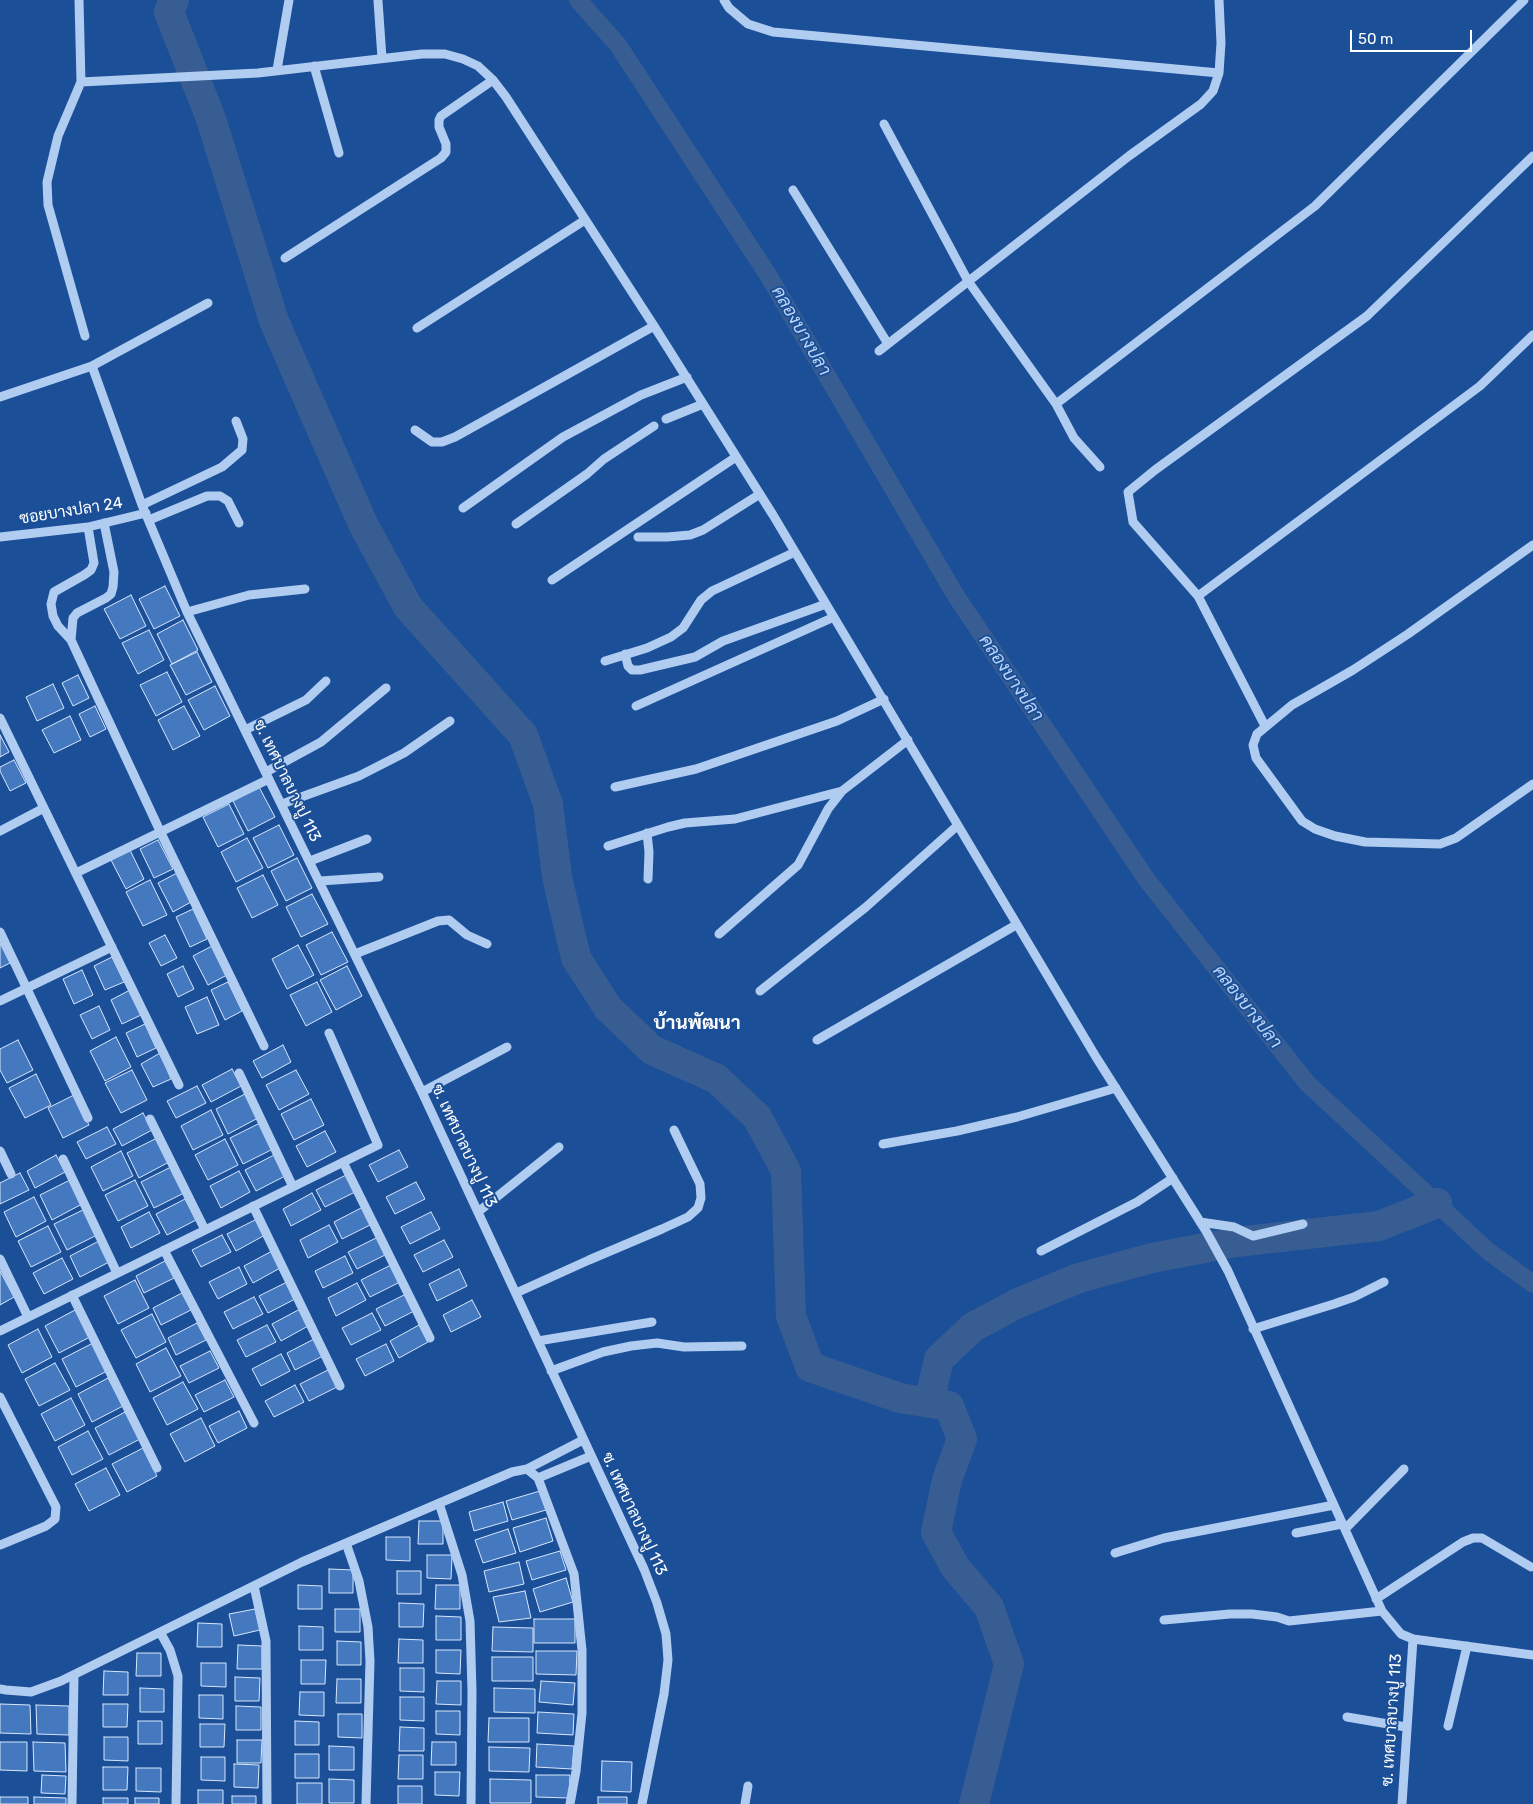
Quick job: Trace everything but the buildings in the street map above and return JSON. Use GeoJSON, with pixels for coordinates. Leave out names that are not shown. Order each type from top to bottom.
{"type":"FeatureCollection","features":[{"type":"Feature","properties":{"kind":"street"},"geometry":{"type":"LineString","coordinates":[[79,0],[81,82],[58,136],[47,182],[48,205],[85,336]]}},
{"type":"Feature","properties":{"kind":"street"},"geometry":{"type":"LineString","coordinates":[[277,70],[289,0]]}},
{"type":"Feature","properties":{"kind":"street"},"geometry":{"type":"LineString","coordinates":[[724,0],[729,8],[748,24],[773,32],[1219,73]]}},
{"type":"Feature","properties":{"kind":"street"},"geometry":{"type":"LineString","coordinates":[[879,351],[1129,156],[1200,104],[1213,91],[1219,73],[1221,43],[1219,0]]}},
{"type":"Feature","properties":{"kind":"street"},"geometry":{"type":"LineString","coordinates":[[1056,404],[1315,206],[1524,0]]}},
{"type":"Feature","properties":{"kind":"street"},"geometry":{"type":"LineString","coordinates":[[378,1],[382,58]]}},
{"type":"Feature","properties":{"kind":"street"},"geometry":{"type":"LineString","coordinates":[[81,82],[225,75],[422,54],[445,54],[463,59],[478,66],[493,80],[687,377],[760,494],[884,699],[1016,925],[1096,1057],[1206,1230],[1228,1271],[1382,1611],[1401,1634],[1413,1639]]}},
{"type":"Feature","properties":{"kind":"street"},"geometry":{"type":"LineString","coordinates":[[314,66],[339,153]]}},
{"type":"Feature","properties":{"kind":"street"},"geometry":{"type":"LineString","coordinates":[[285,258],[441,158],[446,152],[446,144],[439,127],[441,116],[493,80]]}},
{"type":"Feature","properties":{"kind":"street"},"geometry":{"type":"LineString","coordinates":[[884,124],[968,281],[1056,404],[1074,438],[1100,467]]}},
{"type":"Feature","properties":{"kind":"street"},"geometry":{"type":"LineString","coordinates":[[1266,726],[1198,596],[1133,522],[1128,492],[1155,470],[1367,316],[1533,156]]}},
{"type":"Feature","properties":{"kind":"street"},"geometry":{"type":"LineString","coordinates":[[793,190],[888,344]]}},
{"type":"Feature","properties":{"kind":"street"},"geometry":{"type":"LineString","coordinates":[[417,328],[585,220]]}},
{"type":"Feature","properties":{"kind":"street"},"geometry":{"type":"LineString","coordinates":[[0,397],[92,366],[208,303]]}},
{"type":"Feature","properties":{"kind":"street"},"geometry":{"type":"LineString","coordinates":[[415,430],[432,442],[442,442],[455,437],[654,326]]}},
{"type":"Feature","properties":{"kind":"street"},"geometry":{"type":"LineString","coordinates":[[1198,596],[1480,386],[1533,335]]}},
{"type":"Feature","properties":{"kind":"street","name":"ซ. เทศบาลบางปู 113"},"geometry":{"type":"LineString","coordinates":[[92,366],[146,513],[187,612],[422,1092],[644,1569],[666,1634],[668,1660],[664,1694],[642,1804]]}},
{"type":"Feature","properties":{"kind":"street"},"geometry":{"type":"LineString","coordinates":[[463,508],[563,437],[641,395],[687,377]]}},
{"type":"Feature","properties":{"kind":"street"},"geometry":{"type":"LineString","coordinates":[[666,419],[703,404]]}},
{"type":"Feature","properties":{"kind":"street"},"geometry":{"type":"LineString","coordinates":[[146,513],[222,467],[242,450],[243,439],[236,421]]}},
{"type":"Feature","properties":{"kind":"street"},"geometry":{"type":"LineString","coordinates":[[516,524],[587,474],[604,459],[654,426]]}},
{"type":"Feature","properties":{"kind":"street"},"geometry":{"type":"LineString","coordinates":[[552,580],[736,457]]}},
{"type":"Feature","properties":{"kind":"street"},"geometry":{"type":"LineString","coordinates":[[638,537],[682,536],[703,530],[760,494]]}},
{"type":"Feature","properties":{"kind":"street"},"geometry":{"type":"LineString","coordinates":[[146,513],[207,496],[220,496],[232,507],[238,523]]}},
{"type":"Feature","properties":{"kind":"street","name":"ซอยบางปลา 24"},"geometry":{"type":"LineString","coordinates":[[0,537],[88,526],[146,513]]}},
{"type":"Feature","properties":{"kind":"street"},"geometry":{"type":"LineString","coordinates":[[72,640],[73,618],[77,612],[106,598],[111,594],[113,587],[114,572],[104,523]]}},
{"type":"Feature","properties":{"kind":"street"},"geometry":{"type":"LineString","coordinates":[[88,526],[94,563],[91,570],[54,592],[51,604],[53,616],[58,626],[72,640],[160,831],[264,1046]]}},
{"type":"Feature","properties":{"kind":"street"},"geometry":{"type":"LineString","coordinates":[[1533,545],[1408,634],[1353,670],[1292,704],[1256,734],[1253,746],[1256,758],[1302,821],[1315,829],[1335,836],[1365,842],[1440,844],[1456,838],[1533,784]]}},
{"type":"Feature","properties":{"kind":"street"},"geometry":{"type":"LineString","coordinates":[[605,660],[647,648],[671,637],[683,628],[701,600],[712,591],[795,552]]}},
{"type":"Feature","properties":{"kind":"street"},"geometry":{"type":"LineString","coordinates":[[187,612],[249,595],[305,589]]}},
{"type":"Feature","properties":{"kind":"street"},"geometry":{"type":"LineString","coordinates":[[625,654],[628,666],[632,670],[640,670],[695,657],[724,641],[826,604]]}},
{"type":"Feature","properties":{"kind":"street"},"geometry":{"type":"LineString","coordinates":[[636,706],[834,617]]}},
{"type":"Feature","properties":{"kind":"street"},"geometry":{"type":"LineString","coordinates":[[245,730],[306,700],[326,681]]}},
{"type":"Feature","properties":{"kind":"street"},"geometry":{"type":"LineString","coordinates":[[76,873],[267,775],[321,742],[386,688]]}},
{"type":"Feature","properties":{"kind":"street"},"geometry":{"type":"LineString","coordinates":[[615,787],[696,769],[837,721],[884,699]]}},
{"type":"Feature","properties":{"kind":"street"},"geometry":{"type":"LineString","coordinates":[[0,718],[179,1085]]}},
{"type":"Feature","properties":{"kind":"street"},"geometry":{"type":"LineString","coordinates":[[282,804],[359,776],[404,753],[450,722]]}},
{"type":"Feature","properties":{"kind":"street"},"geometry":{"type":"LineString","coordinates":[[718,934],[798,864],[828,809],[842,791],[908,740]]}},
{"type":"Feature","properties":{"kind":"street"},"geometry":{"type":"LineString","coordinates":[[608,846],[685,823],[735,819],[842,791]]}},
{"type":"Feature","properties":{"kind":"street"},"geometry":{"type":"LineString","coordinates":[[0,831],[44,808]]}},
{"type":"Feature","properties":{"kind":"street"},"geometry":{"type":"LineString","coordinates":[[760,991],[866,907],[957,826]]}},
{"type":"Feature","properties":{"kind":"street"},"geometry":{"type":"LineString","coordinates":[[647,833],[649,852],[648,878]]}},
{"type":"Feature","properties":{"kind":"street"},"geometry":{"type":"LineString","coordinates":[[310,861],[368,839]]}},
{"type":"Feature","properties":{"kind":"street"},"geometry":{"type":"LineString","coordinates":[[320,882],[379,877]]}},
{"type":"Feature","properties":{"kind":"street"},"geometry":{"type":"LineString","coordinates":[[355,954],[429,924],[448,920],[467,934],[487,944]]}},
{"type":"Feature","properties":{"kind":"street"},"geometry":{"type":"LineString","coordinates":[[817,1040],[1016,925]]}},
{"type":"Feature","properties":{"kind":"street"},"geometry":{"type":"LineString","coordinates":[[0,932],[88,1118]]}},
{"type":"Feature","properties":{"kind":"street"},"geometry":{"type":"LineString","coordinates":[[0,1001],[112,947]]}},
{"type":"Feature","properties":{"kind":"street"},"geometry":{"type":"LineString","coordinates":[[0,1331],[378,1145],[329,1033]]}},
{"type":"Feature","properties":{"kind":"street"},"geometry":{"type":"LineString","coordinates":[[422,1092],[507,1047]]}},
{"type":"Feature","properties":{"kind":"street"},"geometry":{"type":"LineString","coordinates":[[239,1073],[293,1187]]}},
{"type":"Feature","properties":{"kind":"street"},"geometry":{"type":"LineString","coordinates":[[883,1144],[1017,1117],[1116,1088]]}},
{"type":"Feature","properties":{"kind":"street"},"geometry":{"type":"LineString","coordinates":[[150,1119],[204,1230]]}},
{"type":"Feature","properties":{"kind":"street"},"geometry":{"type":"LineString","coordinates":[[516,1293],[688,1217],[698,1208],[701,1198],[700,1184],[674,1130]]}},
{"type":"Feature","properties":{"kind":"street"},"geometry":{"type":"LineString","coordinates":[[478,1212],[559,1147]]}},
{"type":"Feature","properties":{"kind":"street"},"geometry":{"type":"LineString","coordinates":[[0,1151],[11,1174]]}},
{"type":"Feature","properties":{"kind":"street"},"geometry":{"type":"LineString","coordinates":[[63,1159],[117,1273]]}},
{"type":"Feature","properties":{"kind":"street"},"geometry":{"type":"LineString","coordinates":[[343,1162],[430,1338]]}},
{"type":"Feature","properties":{"kind":"street"},"geometry":{"type":"LineString","coordinates":[[1042,1252],[1137,1202],[1173,1178]]}},
{"type":"Feature","properties":{"kind":"street"},"geometry":{"type":"LineString","coordinates":[[253,1206],[340,1386]]}},
{"type":"Feature","properties":{"kind":"street"},"geometry":{"type":"LineString","coordinates":[[1200,1222],[1234,1227],[1253,1236],[1303,1224]]}},
{"type":"Feature","properties":{"kind":"street"},"geometry":{"type":"LineString","coordinates":[[164,1250],[254,1423]]}},
{"type":"Feature","properties":{"kind":"street"},"geometry":{"type":"LineString","coordinates":[[0,1259],[28,1317]]}},
{"type":"Feature","properties":{"kind":"street"},"geometry":{"type":"LineString","coordinates":[[1253,1329],[1354,1297],[1384,1282]]}},
{"type":"Feature","properties":{"kind":"street"},"geometry":{"type":"LineString","coordinates":[[72,1295],[157,1468]]}},
{"type":"Feature","properties":{"kind":"street"},"geometry":{"type":"LineString","coordinates":[[538,1341],[652,1322]]}},
{"type":"Feature","properties":{"kind":"street"},"geometry":{"type":"LineString","coordinates":[[552,1371],[603,1352],[631,1346],[657,1343],[684,1347],[742,1346]]}},
{"type":"Feature","properties":{"kind":"street"},"geometry":{"type":"LineString","coordinates":[[0,1397],[56,1507],[55,1519],[46,1526],[0,1545]]}},
{"type":"Feature","properties":{"kind":"street"},"geometry":{"type":"LineString","coordinates":[[0,1689],[31,1692],[61,1681],[302,1562],[512,1472],[527,1469],[583,1440]]}},
{"type":"Feature","properties":{"kind":"street"},"geometry":{"type":"LineString","coordinates":[[538,1478],[591,1456]]}},
{"type":"Feature","properties":{"kind":"street"},"geometry":{"type":"LineString","coordinates":[[527,1469],[538,1478],[574,1574],[582,1650],[582,1713],[576,1771],[570,1804]]}},
{"type":"Feature","properties":{"kind":"street"},"geometry":{"type":"LineString","coordinates":[[1296,1532],[1344,1527],[1404,1469]]}},
{"type":"Feature","properties":{"kind":"street"},"geometry":{"type":"LineString","coordinates":[[439,1503],[462,1575],[470,1621],[472,1691],[471,1804]]}},
{"type":"Feature","properties":{"kind":"street"},"geometry":{"type":"LineString","coordinates":[[1115,1553],[1164,1538],[1334,1505]]}},
{"type":"Feature","properties":{"kind":"street"},"geometry":{"type":"LineString","coordinates":[[1376,1599],[1472,1538],[1482,1538],[1531,1567]]}},
{"type":"Feature","properties":{"kind":"street"},"geometry":{"type":"LineString","coordinates":[[346,1543],[359,1581],[368,1627],[370,1661],[366,1804]]}},
{"type":"Feature","properties":{"kind":"street"},"geometry":{"type":"LineString","coordinates":[[254,1586],[266,1641],[267,1804]]}},
{"type":"Feature","properties":{"kind":"street"},"geometry":{"type":"LineString","coordinates":[[1164,1620],[1252,1614],[1277,1617],[1289,1621],[1382,1611]]}},
{"type":"Feature","properties":{"kind":"street"},"geometry":{"type":"LineString","coordinates":[[160,1632],[170,1650],[178,1676],[176,1804]]}},
{"type":"Feature","properties":{"kind":"street","name":"ซ. เทศบาลบางปู 113"},"geometry":{"type":"LineString","coordinates":[[1402,1804],[1413,1639],[1533,1655]]}},
{"type":"Feature","properties":{"kind":"street"},"geometry":{"type":"LineString","coordinates":[[1448,1726],[1467,1646]]}},
{"type":"Feature","properties":{"kind":"street"},"geometry":{"type":"LineString","coordinates":[[72,1804],[74,1674]]}},
{"type":"Feature","properties":{"kind":"street"},"geometry":{"type":"LineString","coordinates":[[1347,1717],[1406,1727]]}},
{"type":"Feature","properties":{"kind":"street"},"geometry":{"type":"LineString","coordinates":[[745,1804],[748,1786]]}},
{"type":"Feature","properties":{"kind":"waterway"},"geometry":{"type":"LineString","coordinates":[[174,0],[169,12],[211,119],[274,321],[363,524],[408,607],[523,735],[548,804],[557,877],[576,958],[608,1008],[652,1050],[717,1079],[757,1117],[786,1171],[791,1316],[810,1367],[900,1398],[949,1406],[962,1439],[947,1480],[936,1532],[955,1567],[989,1607],[1009,1664],[974,1804]]}},
{"type":"Feature","properties":{"kind":"waterway","name":"คลองบางปลา"},"geometry":{"type":"LineString","coordinates":[[578,0],[618,45],[768,275],[956,596],[1147,880],[1307,1083],[1488,1251],[1533,1284]]}},
{"type":"Feature","properties":{"kind":"waterway"},"geometry":{"type":"LineString","coordinates":[[929,1403],[939,1359],[973,1327],[1018,1303],[1079,1278],[1152,1258],[1236,1242],[1379,1226],[1437,1203]]}},
{"type":"Feature","properties":{"kind":"district","name":"บ้านพัฒนา"},"geometry":{"type":"Point","coordinates":[697,1024]}}]}
